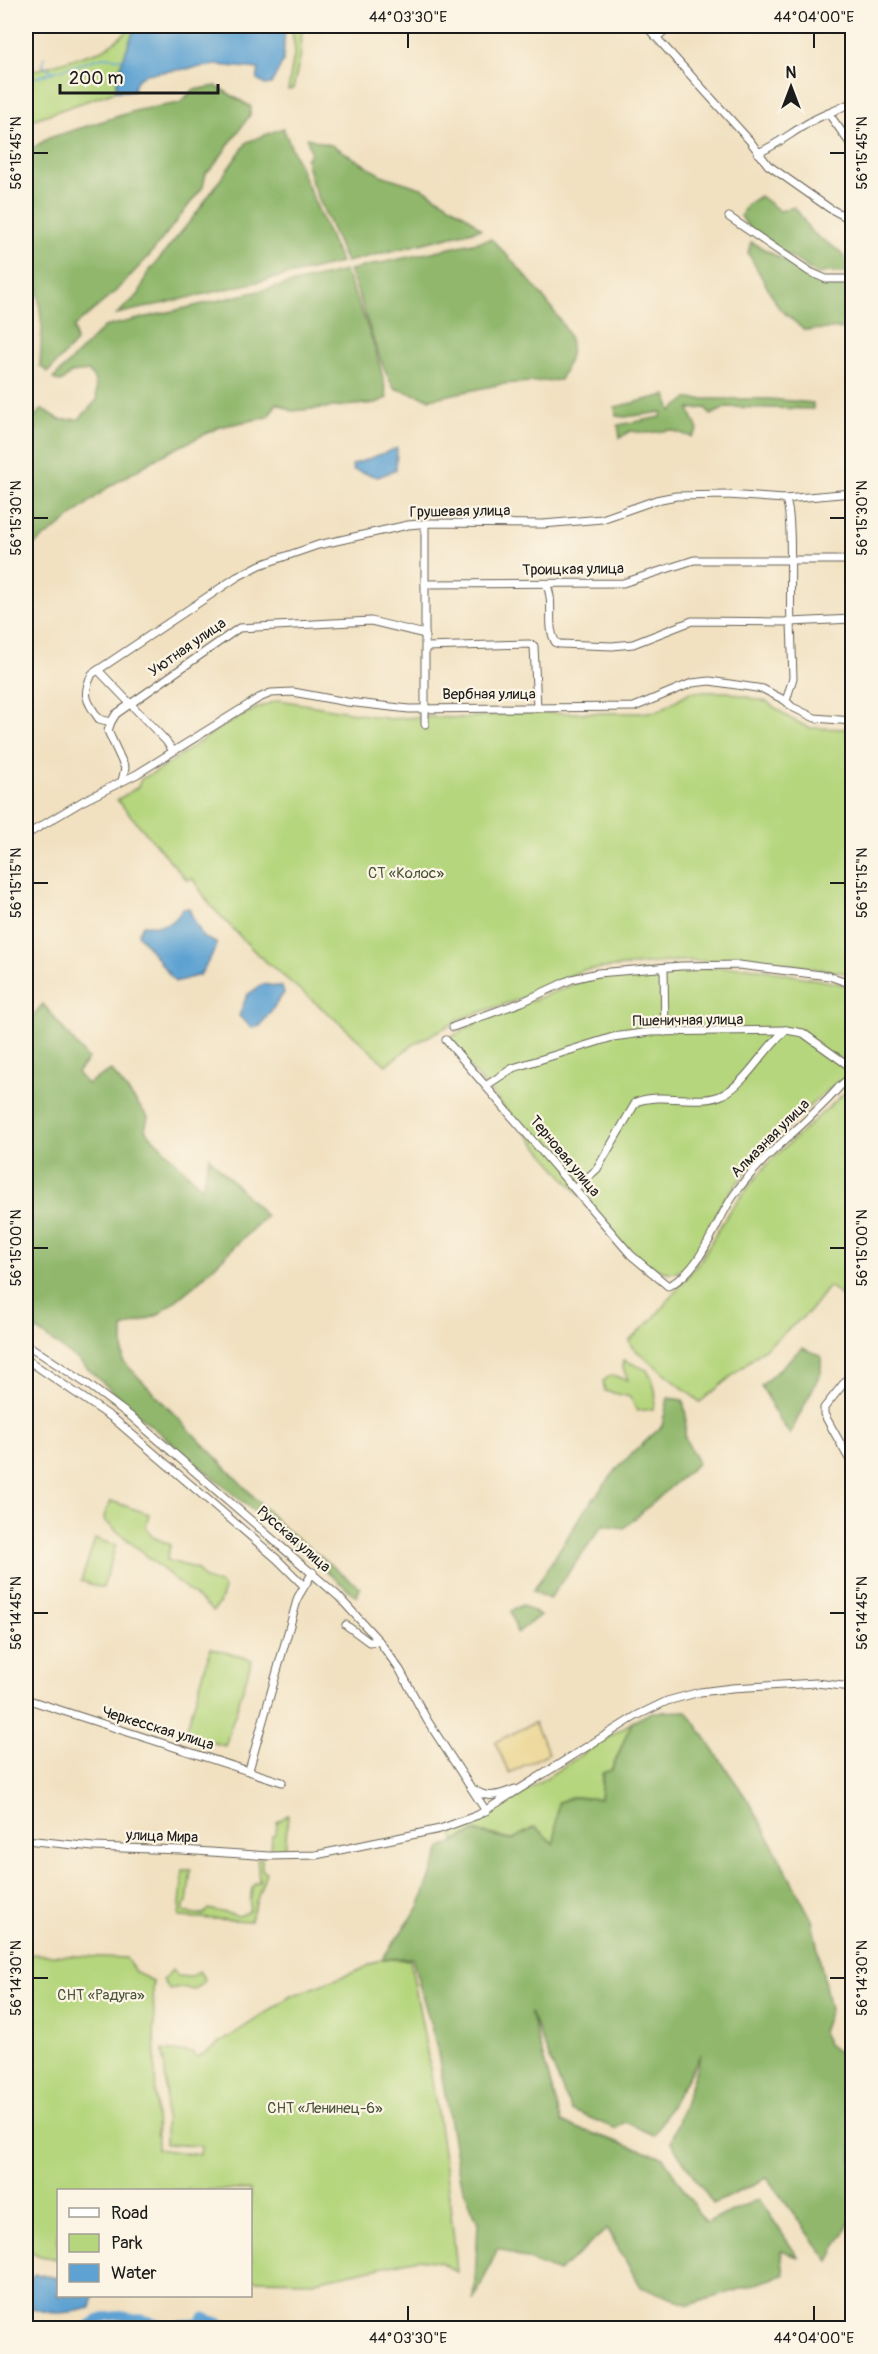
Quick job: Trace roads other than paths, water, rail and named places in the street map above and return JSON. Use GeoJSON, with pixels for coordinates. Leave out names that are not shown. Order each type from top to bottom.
{"type":"FeatureCollection","features":[{"type":"Feature","properties":{"kind":"street"},"geometry":{"type":"LineString","coordinates":[[646,26],[774,170],[846,218],[852,217]]}},
{"type":"Feature","properties":{"kind":"street"},"geometry":{"type":"LineString","coordinates":[[657,37],[670,26]]}},
{"type":"Feature","properties":{"kind":"street"},"geometry":{"type":"LineString","coordinates":[[846,26],[852,32]]}},
{"type":"Feature","properties":{"kind":"street"},"geometry":{"type":"LineString","coordinates":[[758,153],[777,145],[811,121],[852,102]]}},
{"type":"Feature","properties":{"kind":"street"},"geometry":{"type":"LineString","coordinates":[[829,114],[852,146]]}},
{"type":"Feature","properties":{"kind":"street"},"geometry":{"type":"LineString","coordinates":[[729,218],[810,272],[826,279],[852,279]]}},
{"type":"Feature","properties":{"kind":"street","name":"Грушевая улица"},"geometry":{"type":"LineString","coordinates":[[98,670],[237,577],[260,565],[318,545],[425,523],[543,524],[602,519],[656,500],[676,496],[727,495],[785,499],[852,493]]}},
{"type":"Feature","properties":{"kind":"street"},"geometry":{"type":"LineString","coordinates":[[785,499],[790,508],[790,622],[793,678],[786,701]]}},
{"type":"Feature","properties":{"kind":"street"},"geometry":{"type":"LineString","coordinates":[[425,523],[425,724]]}},
{"type":"Feature","properties":{"kind":"street","name":"Троицкая улица"},"geometry":{"type":"LineString","coordinates":[[425,584],[623,583],[694,560],[852,560]]}},
{"type":"Feature","properties":{"kind":"street"},"geometry":{"type":"LineString","coordinates":[[546,584],[551,594],[552,636],[556,643],[612,646],[633,644],[692,621],[790,622],[852,619]]}},
{"type":"Feature","properties":{"kind":"street","name":"Уютная улица"},"geometry":{"type":"LineString","coordinates":[[111,722],[116,714],[239,628],[371,621],[425,634]]}},
{"type":"Feature","properties":{"kind":"street"},"geometry":{"type":"LineString","coordinates":[[426,647],[529,644],[534,646],[537,708]]}},
{"type":"Feature","properties":{"kind":"street"},"geometry":{"type":"LineString","coordinates":[[122,781],[125,768],[108,731],[111,722],[99,719],[89,705],[85,688],[92,674],[98,670],[166,741],[172,751]]}},
{"type":"Feature","properties":{"kind":"street","name":"Вербная улица"},"geometry":{"type":"LineString","coordinates":[[26,835],[82,801],[137,774],[259,698],[271,693],[293,692],[347,702],[410,709],[424,707],[634,707],[692,683],[711,681],[763,689],[814,718],[852,721]]}},
{"type":"Feature","properties":{"kind":"street"},"geometry":{"type":"LineString","coordinates":[[453,1027],[522,1002],[572,979],[598,973],[739,965],[829,976],[852,984]]}},
{"type":"Feature","properties":{"kind":"street"},"geometry":{"type":"LineString","coordinates":[[664,968],[665,1032]]}},
{"type":"Feature","properties":{"kind":"street"},"geometry":{"type":"LineString","coordinates":[[575,1188],[597,1169],[636,1102],[646,1098],[707,1099],[723,1095],[786,1030]]}},
{"type":"Feature","properties":{"kind":"street","name":"Пшеничная улица"},"geometry":{"type":"LineString","coordinates":[[487,1085],[513,1068],[613,1036],[665,1032],[786,1030],[803,1033],[852,1068]]}},
{"type":"Feature","properties":{"kind":"street","name":"Терновая улица"},"geometry":{"type":"LineString","coordinates":[[446,1040],[631,1255],[670,1285]]}},
{"type":"Feature","properties":{"kind":"street","name":"Алмазная улица"},"geometry":{"type":"LineString","coordinates":[[670,1285],[704,1252],[726,1207],[740,1186],[852,1076]]}},
{"type":"Feature","properties":{"kind":"street","name":"Русская улица"},"geometry":{"type":"LineString","coordinates":[[26,1344],[90,1386],[133,1418],[338,1596],[379,1641],[400,1670],[427,1720],[466,1783],[486,1810]]}},
{"type":"Feature","properties":{"kind":"street"},"geometry":{"type":"LineString","coordinates":[[26,1359],[114,1419],[277,1559],[304,1586]]}},
{"type":"Feature","properties":{"kind":"street"},"geometry":{"type":"LineString","coordinates":[[852,1373],[824,1408],[824,1414],[852,1464]]}},
{"type":"Feature","properties":{"kind":"street"},"geometry":{"type":"LineString","coordinates":[[249,1770],[298,1597],[313,1572]]}},
{"type":"Feature","properties":{"kind":"street"},"geometry":{"type":"LineString","coordinates":[[346,1625],[369,1642],[379,1641]]}},
{"type":"Feature","properties":{"kind":"street"},"geometry":{"type":"LineString","coordinates":[[466,1783],[478,1794],[493,1797],[528,1784],[651,1707],[687,1695],[732,1688],[802,1684],[852,1687]]}},
{"type":"Feature","properties":{"kind":"street","name":"Черкесская улица"},"geometry":{"type":"LineString","coordinates":[[26,1699],[282,1782]]}},
{"type":"Feature","properties":{"kind":"street","name":"улица Мира"},"geometry":{"type":"LineString","coordinates":[[26,1840],[93,1847],[316,1855],[440,1829],[486,1810],[528,1784]]}},
{"type":"Feature","properties":{"kind":"water"},"geometry":{"type":"Polygon","coordinates":[[[135,26],[285,26],[283,61],[271,84],[265,85],[257,80],[259,69],[217,65],[146,74],[137,80],[133,91],[116,91],[120,67],[135,26]]]}},
{"type":"Feature","properties":{"kind":"water"},"geometry":{"type":"Polygon","coordinates":[[[397,448],[396,470],[378,477],[353,470],[352,465],[397,448]]]}},
{"type":"Feature","properties":{"kind":"water"},"geometry":{"type":"Polygon","coordinates":[[[189,908],[203,937],[216,943],[216,948],[200,975],[175,982],[138,934],[143,925],[166,924],[175,919],[182,909],[189,908]]]}},
{"type":"Feature","properties":{"kind":"water"},"geometry":{"type":"Polygon","coordinates":[[[263,984],[282,987],[284,993],[260,1026],[252,1028],[239,1016],[247,995],[263,984]]]}},
{"type":"Feature","properties":{"kind":"water"},"geometry":{"type":"Polygon","coordinates":[[[34,2274],[57,2278],[57,2297],[94,2297],[91,2308],[58,2313],[34,2309],[26,2305],[26,2284],[34,2274]]]}},
{"type":"Feature","properties":{"kind":"waterway"},"geometry":{"type":"LineString","coordinates":[[44,57],[43,65],[54,72]]}},
{"type":"Feature","properties":{"kind":"waterway"},"geometry":{"type":"LineString","coordinates":[[26,77],[37,77],[103,57],[125,59]]}},
{"type":"Feature","properties":{"kind":"waterway"},"geometry":{"type":"LineString","coordinates":[[84,2328],[94,2321],[114,2316],[134,2318],[172,2328]]}},
{"type":"Feature","properties":{"kind":"waterway"},"geometry":{"type":"LineString","coordinates":[[174,2328],[181,2324],[198,2323],[204,2317],[237,2327],[274,2322],[294,2328]]}},
{"type":"Feature","properties":{"kind":"park label","name":"СТ «Колос»"},"geometry":{"type":"Point","coordinates":[406,873]}},
{"type":"Feature","properties":{"kind":"park label","name":"СНТ «Радуга»"},"geometry":{"type":"Point","coordinates":[101,1995]}},
{"type":"Feature","properties":{"kind":"park label","name":"СНТ «Ленинец-6»"},"geometry":{"type":"Point","coordinates":[325,2108]}}]}
